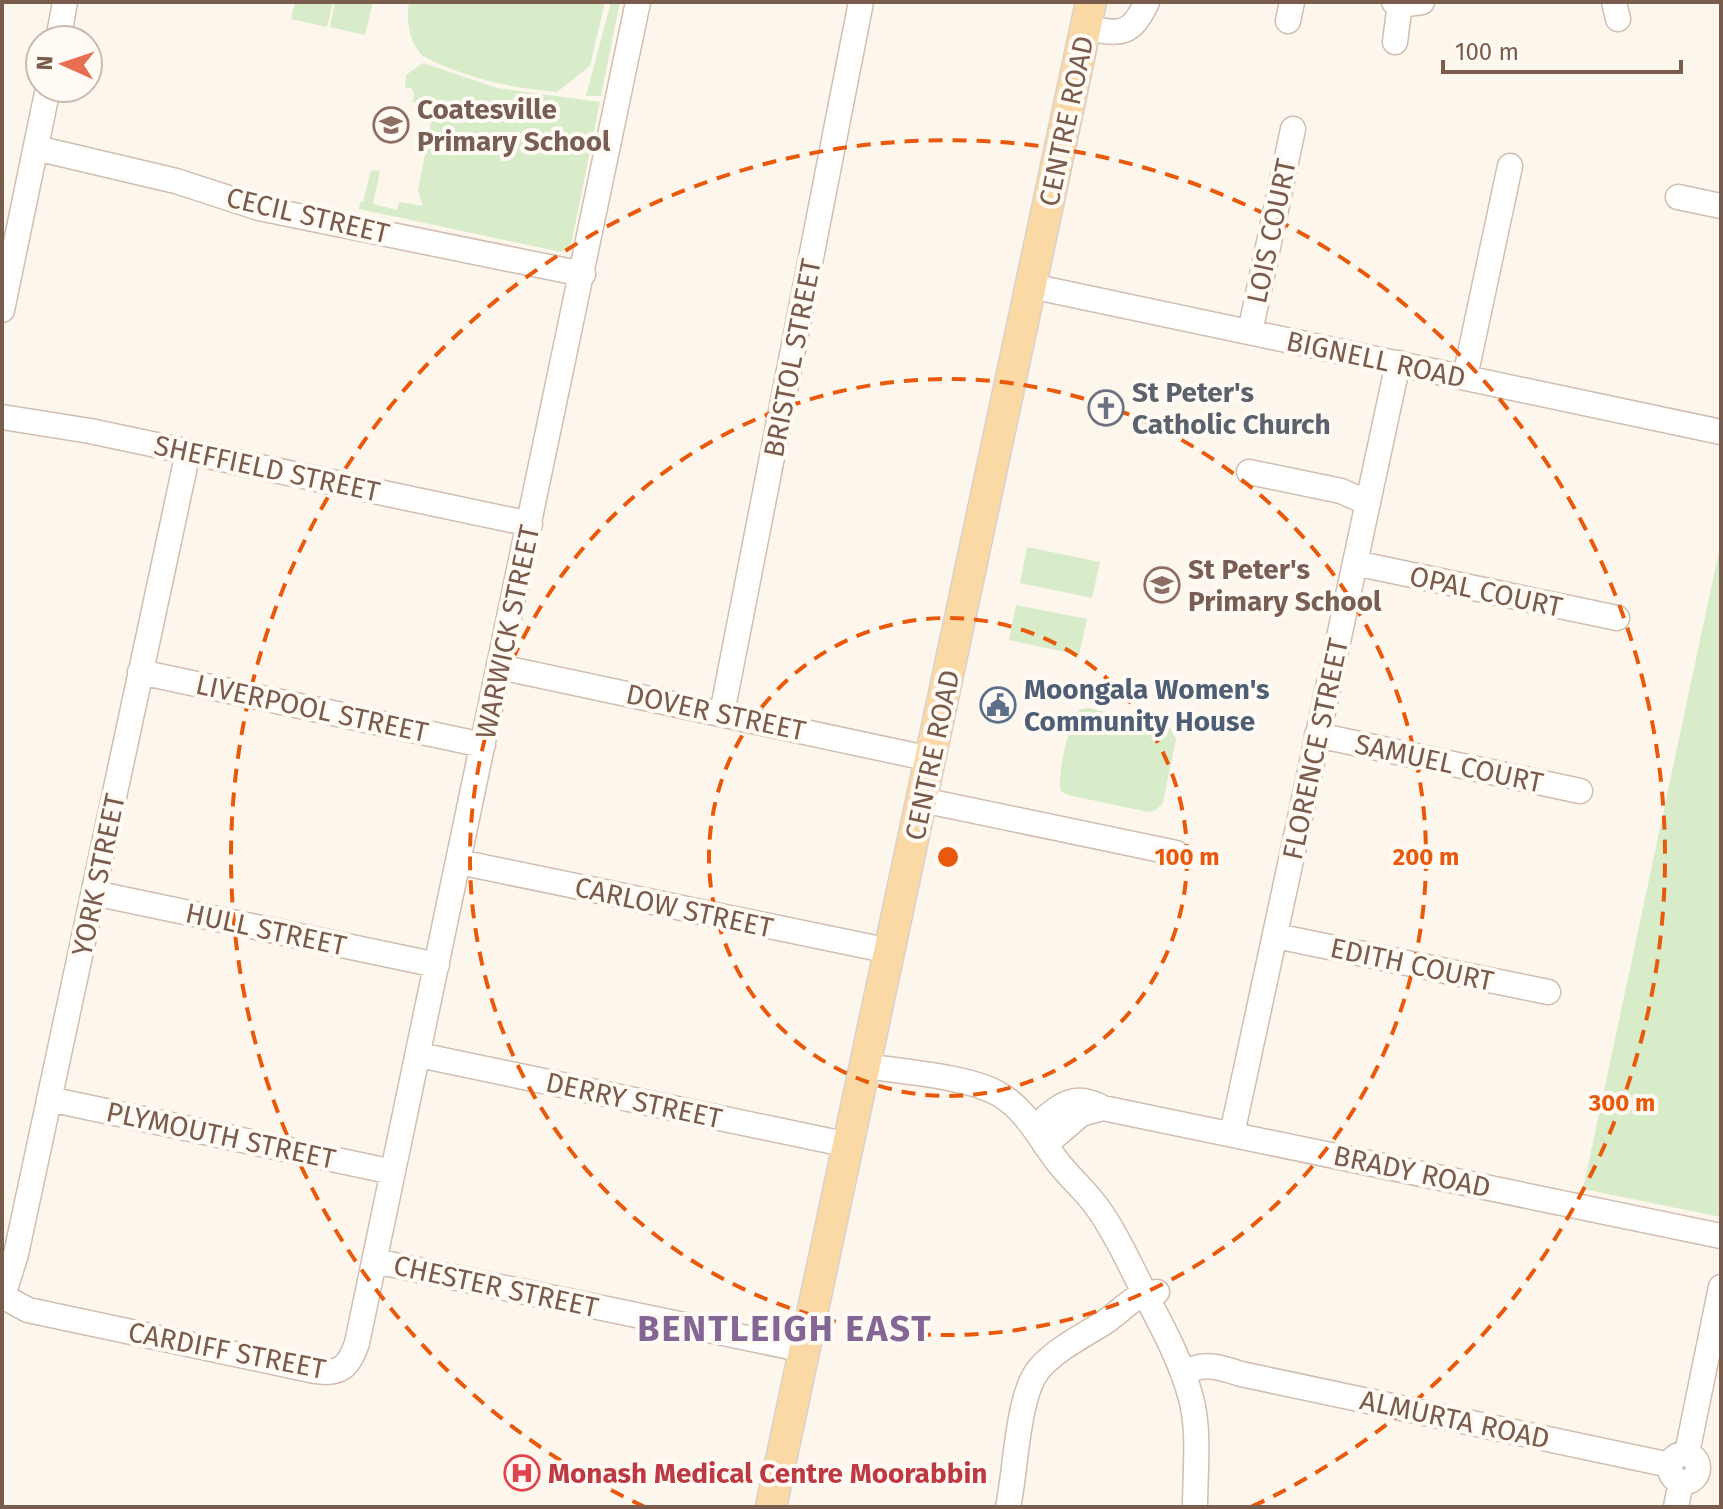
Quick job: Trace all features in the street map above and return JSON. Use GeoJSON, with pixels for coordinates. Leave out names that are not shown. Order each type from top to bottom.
{"type":"FeatureCollection","features":[{"type":"Feature","properties":{"kind":"main road","name":"CENTRE ROAD"},"geometry":{"type":"LineString","coordinates":[[771,1507],[1088,15]]}},
{"type":"Feature","properties":{"kind":"street"},"geometry":{"type":"LineString","coordinates":[[61,24],[65,2]]}},
{"type":"Feature","properties":{"kind":"street","name":"WARWICK STREET"},"geometry":{"type":"LineString","coordinates":[[375,1261],[638,2]]}},
{"type":"Feature","properties":{"kind":"street","name":"BRISTOL STREET"},"geometry":{"type":"LineString","coordinates":[[722,713],[861,2]]}},
{"type":"Feature","properties":{"kind":"street"},"geometry":{"type":"LineString","coordinates":[[1088,15],[1113,33],[1124,31],[1138,21],[1147,2]]}},
{"type":"Feature","properties":{"kind":"street"},"geometry":{"type":"LineString","coordinates":[[1395,42],[1405,2]]}},
{"type":"Feature","properties":{"kind":"street"},"geometry":{"type":"LineString","coordinates":[[2,310],[45,104]]}},
{"type":"Feature","properties":{"kind":"street","name":"LOIS COURT"},"geometry":{"type":"LineString","coordinates":[[1250,332],[1293,129]]}},
{"type":"Feature","properties":{"kind":"street","name":"CECIL STREET"},"geometry":{"type":"LineString","coordinates":[[36,148],[176,181],[259,208],[583,274]]}},
{"type":"Feature","properties":{"kind":"street"},"geometry":{"type":"LineString","coordinates":[[1465,377],[1510,166]]}},
{"type":"Feature","properties":{"kind":"street"},"geometry":{"type":"LineString","coordinates":[[1678,197],[1721,206]]}},
{"type":"Feature","properties":{"kind":"street","name":"BIGNELL ROAD"},"geometry":{"type":"LineString","coordinates":[[1031,286],[1721,432]]}},
{"type":"Feature","properties":{"kind":"street","name":"FLORENCE STREET"},"geometry":{"type":"LineString","coordinates":[[1232,1134],[1398,363]]}},
{"type":"Feature","properties":{"kind":"street","name":"SHEFFIELD STREET"},"geometry":{"type":"LineString","coordinates":[[2,417],[90,431],[530,524]]}},
{"type":"Feature","properties":{"kind":"street","name":"YORK STREET"},"geometry":{"type":"LineString","coordinates":[[2,1296],[16,1254],[188,452]]}},
{"type":"Feature","properties":{"kind":"street"},"geometry":{"type":"LineString","coordinates":[[1249,472],[1341,491],[1368,503]]}},
{"type":"Feature","properties":{"kind":"street","name":"OPAL COURT"},"geometry":{"type":"LineString","coordinates":[[1355,563],[1617,618]]}},
{"type":"Feature","properties":{"kind":"street","name":"DOVER STREET"},"geometry":{"type":"LineString","coordinates":[[500,667],[931,759]]}},
{"type":"Feature","properties":{"kind":"street","name":"LIVERPOOL STREET"},"geometry":{"type":"LineString","coordinates":[[140,672],[483,745]]}},
{"type":"Feature","properties":{"kind":"street","name":"SAMUEL COURT"},"geometry":{"type":"LineString","coordinates":[[1317,735],[1580,791]]}},
{"type":"Feature","properties":{"kind":"street"},"geometry":{"type":"LineString","coordinates":[[922,800],[1176,853]]}},
{"type":"Feature","properties":{"kind":"street","name":"CARLOW STREET"},"geometry":{"type":"LineString","coordinates":[[459,862],[890,951]]}},
{"type":"Feature","properties":{"kind":"street","name":"HULL STREET"},"geometry":{"type":"LineString","coordinates":[[94,893],[437,965]]}},
{"type":"Feature","properties":{"kind":"street","name":"EDITH COURT"},"geometry":{"type":"LineString","coordinates":[[1276,936],[1548,992]]}},
{"type":"Feature","properties":{"kind":"street","name":"DERRY STREET"},"geometry":{"type":"LineString","coordinates":[[419,1055],[849,1145]]}},
{"type":"Feature","properties":{"kind":"street"},"geometry":{"type":"LineString","coordinates":[[866,1066],[986,1088],[1012,1103],[1117,1216],[1150,1295],[1191,1373],[1205,1407],[1204,1507]]}},
{"type":"Feature","properties":{"kind":"street","name":"PLYMOUTH STREET"},"geometry":{"type":"LineString","coordinates":[[49,1099],[393,1172]]}},
{"type":"Feature","properties":{"kind":"street","name":"BRADY ROAD"},"geometry":{"type":"LineString","coordinates":[[1045,1136],[1061,1105],[1084,1100],[1103,1108],[1721,1236]]}},
{"type":"Feature","properties":{"kind":"street","name":"CARDIFF STREET"},"geometry":{"type":"LineString","coordinates":[[2,1296],[28,1310],[315,1371],[335,1372],[346,1367],[353,1356],[375,1261]]}},
{"type":"Feature","properties":{"kind":"street","name":"CHESTER STREET"},"geometry":{"type":"LineString","coordinates":[[375,1261],[805,1350]]}},
{"type":"Feature","properties":{"kind":"street"},"geometry":{"type":"LineString","coordinates":[[1676,1507],[1691,1469],[1721,1287]]}},
{"type":"Feature","properties":{"kind":"street"},"geometry":{"type":"LineString","coordinates":[[1008,1507],[1030,1383],[1050,1359],[1116,1315],[1130,1301],[1150,1295]]}},
{"type":"Feature","properties":{"kind":"street"},"geometry":{"type":"LineString","coordinates":[[1191,1373],[1195,1507]]}},
{"type":"Feature","properties":{"kind":"street","name":"ALMURTA ROAD"},"geometry":{"type":"LineString","coordinates":[[1191,1373],[1241,1374],[1691,1469]]}},
{"type":"Feature","properties":{"kind":"green space"},"geometry":{"type":"Polygon","coordinates":[[[295,2],[333,2],[327,27],[291,19],[295,2]]]}},
{"type":"Feature","properties":{"kind":"green space"},"geometry":{"type":"Polygon","coordinates":[[[335,2],[373,2],[365,35],[330,27],[335,2]]]}},
{"type":"Feature","properties":{"kind":"green space"},"geometry":{"type":"Polygon","coordinates":[[[409,2],[605,2],[590,66],[557,92],[488,81],[423,56],[414,45],[410,31],[409,2]]]}},
{"type":"Feature","properties":{"kind":"green space"},"geometry":{"type":"Polygon","coordinates":[[[611,2],[620,2],[601,96],[586,96],[611,2]]]}},
{"type":"Feature","properties":{"kind":"green space"},"geometry":{"type":"Polygon","coordinates":[[[423,63],[497,88],[600,102],[571,245],[561,252],[359,209],[371,170],[380,171],[373,204],[397,210],[399,202],[423,206],[418,191],[434,107],[413,102],[414,93],[411,88],[405,88],[406,75],[423,63]]]}},
{"type":"Feature","properties":{"kind":"green space"},"geometry":{"type":"Polygon","coordinates":[[[1721,542],[1721,1217],[1583,1189],[1721,542]]]}},
{"type":"Feature","properties":{"kind":"green space"},"geometry":{"type":"Polygon","coordinates":[[[1027,547],[1100,562],[1092,598],[1020,583],[1027,547]]]}},
{"type":"Feature","properties":{"kind":"green space"},"geometry":{"type":"Polygon","coordinates":[[[1016,605],[1087,619],[1079,655],[1009,640],[1016,605]]]}},
{"type":"Feature","properties":{"kind":"green space"},"geometry":{"type":"Polygon","coordinates":[[[1081,709],[1169,726],[1176,739],[1163,803],[1155,811],[1068,795],[1061,791],[1060,774],[1069,735],[1077,714],[1081,709]]]}},
{"type":"Feature","properties":{"kind":"place","name":"Coatesville Primary School"},"geometry":{"type":"Point","coordinates":[391,125]}},
{"type":"Feature","properties":{"kind":"place","name":"St Peter's Catholic Church"},"geometry":{"type":"Point","coordinates":[1106,408]}},
{"type":"Feature","properties":{"kind":"place","name":"St Peter's Primary School"},"geometry":{"type":"Point","coordinates":[1162,585]}},
{"type":"Feature","properties":{"kind":"place","name":"Moongala Women's Community House"},"geometry":{"type":"Point","coordinates":[998,705]}},
{"type":"Feature","properties":{"kind":"place","name":"Monash Medical Centre Moorabbin"},"geometry":{"type":"Point","coordinates":[522,1473]}},
{"type":"Feature","properties":{"kind":"district","name":"BENTLEIGH EAST"},"geometry":{"type":"Point","coordinates":[785,1328]}}]}
